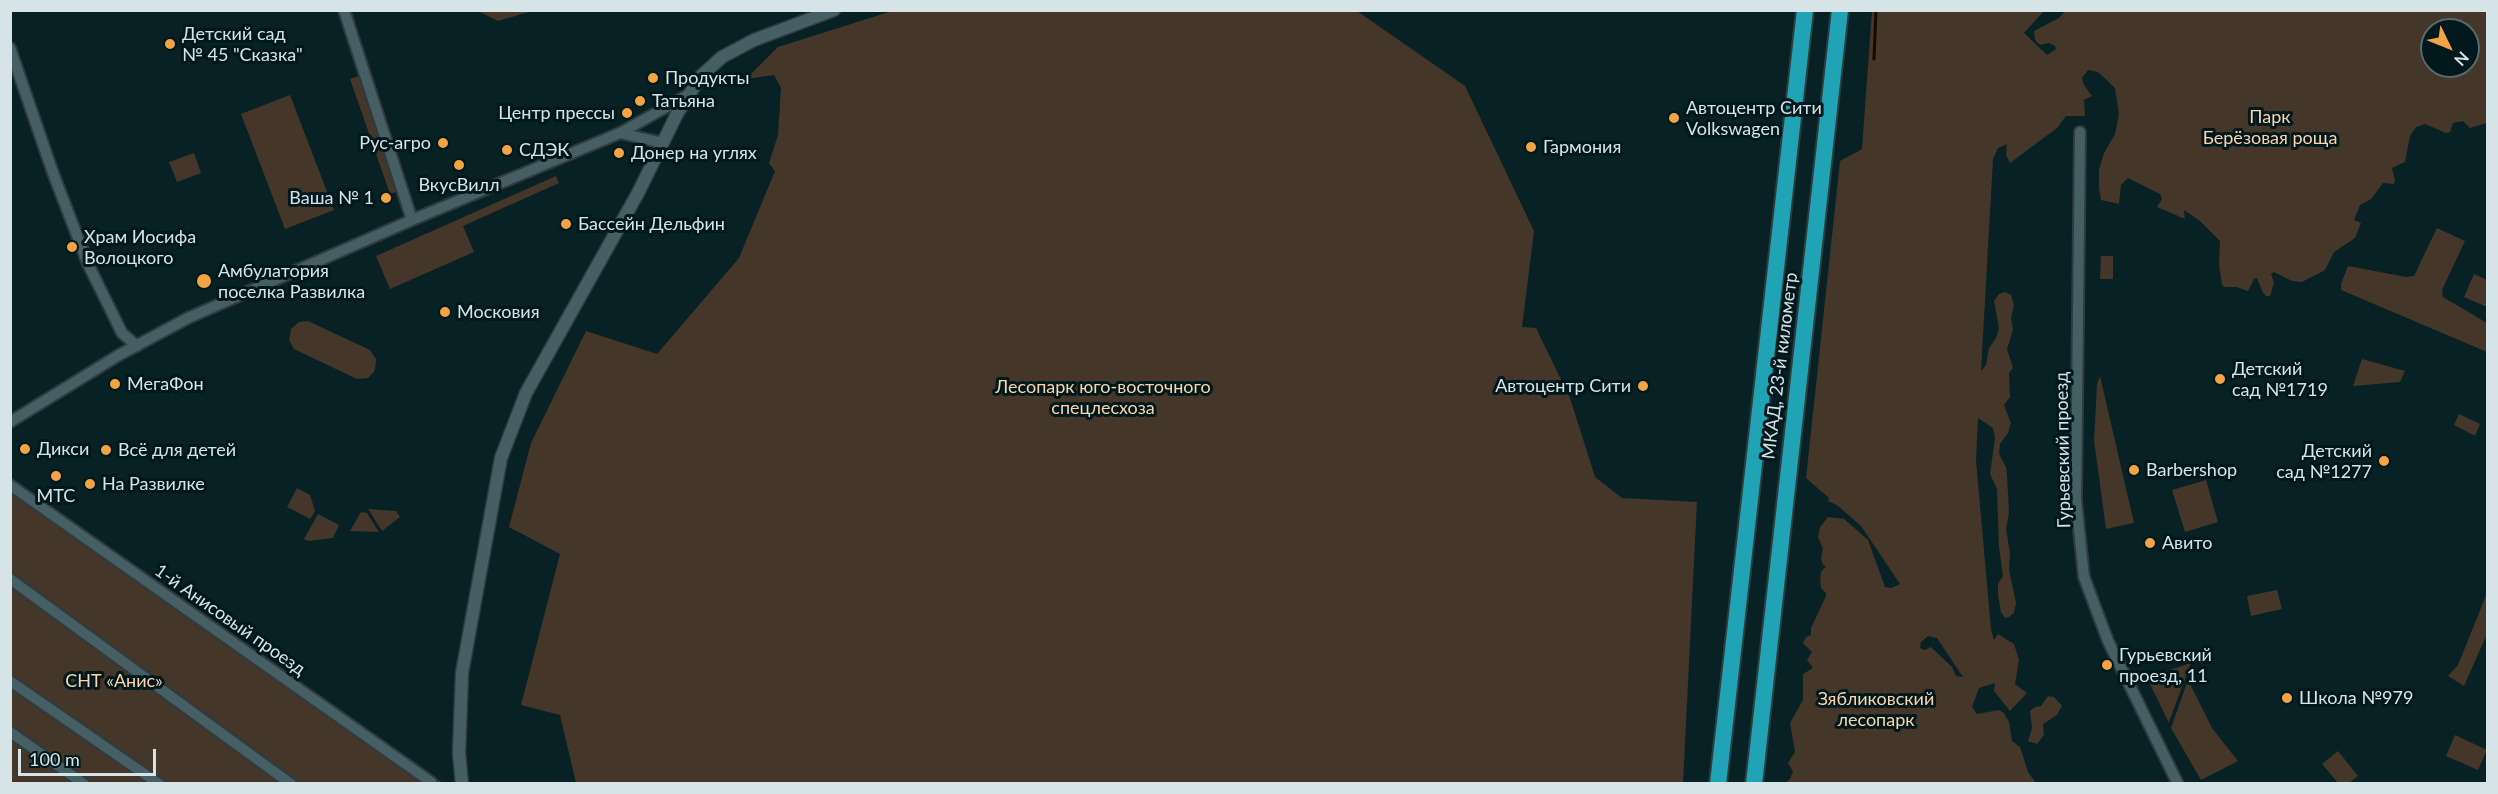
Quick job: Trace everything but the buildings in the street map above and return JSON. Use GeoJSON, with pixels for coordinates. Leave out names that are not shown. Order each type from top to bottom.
{"type":"FeatureCollection","features":[{"type":"Feature","properties":{"kind":"highway","name":"МКАД, 23-й километр"},"geometry":{"type":"LineString","coordinates":[[1718,783],[1805,10]]}},
{"type":"Feature","properties":{"kind":"highway","name":"МКАД, 23-й километр"},"geometry":{"type":"LineString","coordinates":[[1754,783],[1840,10]]}},
{"type":"Feature","properties":{"kind":"street"},"geometry":{"type":"LineString","coordinates":[[344,10],[412,220]]}},
{"type":"Feature","properties":{"kind":"street"},"geometry":{"type":"LineString","coordinates":[[462,783],[459,753],[461,680],[501,458],[526,393],[566,326],[688,95],[701,76],[723,57],[754,40],[834,10]]}},
{"type":"Feature","properties":{"kind":"street"},"geometry":{"type":"LineString","coordinates":[[10,48],[53,173],[88,264],[122,333],[137,346]]}},
{"type":"Feature","properties":{"kind":"street"},"geometry":{"type":"LineString","coordinates":[[10,422],[188,318],[412,220],[621,133],[688,95]]}},
{"type":"Feature","properties":{"kind":"street","name":"Гурьевский проезд"},"geometry":{"type":"LineString","coordinates":[[2080,132],[2076,500],[2084,577],[2108,641],[2178,783]]}},
{"type":"Feature","properties":{"kind":"street"},"geometry":{"type":"LineString","coordinates":[[621,133],[663,143]]}},
{"type":"Feature","properties":{"kind":"street","name":"1-й Анисовый проезд"},"geometry":{"type":"LineString","coordinates":[[10,485],[431,783]]}},
{"type":"Feature","properties":{"kind":"street"},"geometry":{"type":"LineString","coordinates":[[10,579],[291,783]]}},
{"type":"Feature","properties":{"kind":"street"},"geometry":{"type":"LineString","coordinates":[[10,681],[159,783]]}},
{"type":"Feature","properties":{"kind":"street"},"geometry":{"type":"LineString","coordinates":[[10,732],[84,783]]}},
{"type":"Feature","properties":{"kind":"green space"},"geometry":{"type":"Polygon","coordinates":[[[478,11],[532,11],[498,21],[478,11]]]}},
{"type":"Feature","properties":{"kind":"green space","name":"Лесопарк юго-восточного спецлесхоза"},"geometry":{"type":"Polygon","coordinates":[[[892,11],[1357,11],[1465,86],[1534,231],[1522,327],[1536,328],[1570,398],[1595,477],[1622,498],[1697,502],[1683,783],[576,783],[560,715],[521,705],[560,554],[509,527],[531,443],[586,331],[657,354],[739,258],[775,171],[769,163],[778,135],[781,88],[774,75],[746,79],[778,47],[892,11]]]}},
{"type":"Feature","properties":{"kind":"green space"},"geometry":{"type":"Polygon","coordinates":[[[1872,11],[2044,11],[2024,33],[2047,55],[2056,49],[2055,46],[2049,43],[2040,45],[2035,40],[2034,31],[2059,18],[2065,11],[2487,11],[2487,123],[2470,128],[2463,121],[2453,123],[2450,132],[2446,133],[2425,124],[2416,127],[2410,136],[2405,162],[2392,168],[2394,184],[2383,183],[2371,199],[2360,205],[2354,220],[2361,223],[2355,238],[2334,252],[2325,270],[2302,282],[2292,281],[2274,272],[2271,274],[2274,283],[2270,296],[2266,296],[2262,291],[2257,278],[2254,279],[2248,291],[2236,287],[2224,287],[2219,264],[2220,241],[2200,221],[2184,210],[2185,219],[2157,207],[2162,199],[2160,194],[2128,178],[2121,185],[2119,204],[2101,200],[2099,169],[2104,153],[2115,134],[2119,114],[2115,88],[2098,72],[2088,70],[2082,78],[2092,96],[2084,100],[2085,116],[2066,116],[2057,128],[2010,163],[2006,155],[2007,144],[1998,148],[1993,159],[1981,371],[1986,365],[1989,348],[1999,328],[1994,301],[1999,294],[2005,292],[2011,295],[2014,305],[2011,318],[2013,330],[2007,349],[2013,368],[2009,373],[2010,397],[2004,405],[2011,423],[2008,433],[2000,444],[1999,454],[2006,467],[2007,475],[2009,513],[2006,529],[2010,553],[2009,570],[2016,603],[2014,613],[2005,618],[2001,612],[1998,595],[1998,584],[2003,576],[1999,547],[1997,489],[1990,474],[1995,438],[1993,428],[1978,418],[1976,460],[1991,629],[1994,640],[1998,634],[2014,644],[2019,660],[2015,684],[2027,693],[2010,711],[1994,691],[1995,683],[1979,688],[1972,707],[1977,714],[1999,710],[2004,713],[2009,722],[2012,741],[2020,747],[2028,772],[2036,783],[1785,783],[1790,779],[1793,771],[1788,763],[1795,752],[1790,723],[1803,700],[1803,674],[1813,668],[1807,660],[1812,652],[1803,643],[1806,637],[1811,635],[1811,628],[1826,596],[1821,588],[1820,578],[1826,566],[1823,565],[1821,558],[1823,549],[1818,537],[1820,527],[1828,517],[1844,519],[1868,540],[1885,587],[1891,588],[1900,584],[1861,526],[1837,505],[1828,501],[1829,498],[1806,478],[1840,161],[1862,149],[1872,11]],[[1928,636],[1921,642],[1920,648],[1925,650],[1931,647],[1952,667],[1956,676],[1963,677],[1937,638],[1928,636]]]}},
{"type":"Feature","properties":{"kind":"green space"},"geometry":{"type":"Polygon","coordinates":[[[361,75],[401,190],[390,194],[350,79],[361,75]]]}},
{"type":"Feature","properties":{"kind":"green space"},"geometry":{"type":"Polygon","coordinates":[[[290,95],[334,210],[285,229],[241,114],[290,95]]]}},
{"type":"Feature","properties":{"kind":"green space"},"geometry":{"type":"Polygon","coordinates":[[[194,153],[201,173],[177,182],[169,162],[194,153]]]}},
{"type":"Feature","properties":{"kind":"green space"},"geometry":{"type":"Polygon","coordinates":[[[556,176],[559,183],[463,226],[474,252],[390,289],[376,256],[556,176]]]}},
{"type":"Feature","properties":{"kind":"green space"},"geometry":{"type":"Polygon","coordinates":[[[2437,228],[2465,241],[2442,290],[2443,297],[2487,323],[2487,352],[2341,290],[2348,266],[2406,277],[2414,276],[2437,228]]]}},
{"type":"Feature","properties":{"kind":"green space"},"geometry":{"type":"Polygon","coordinates":[[[2101,256],[2113,256],[2113,279],[2100,279],[2101,256]]]}},
{"type":"Feature","properties":{"kind":"green space"},"geometry":{"type":"Polygon","coordinates":[[[2474,274],[2487,280],[2487,307],[2464,297],[2474,274]]]}},
{"type":"Feature","properties":{"kind":"green space"},"geometry":{"type":"Polygon","coordinates":[[[308,321],[370,350],[376,359],[375,370],[372,374],[368,378],[357,379],[294,349],[289,340],[291,329],[299,322],[308,321]]]}},
{"type":"Feature","properties":{"kind":"green space"},"geometry":{"type":"Polygon","coordinates":[[[2362,359],[2405,371],[2400,382],[2353,386],[2362,359]]]}},
{"type":"Feature","properties":{"kind":"green space"},"geometry":{"type":"Polygon","coordinates":[[[2100,376],[2134,523],[2106,529],[2094,440],[2097,384],[2100,376]]]}},
{"type":"Feature","properties":{"kind":"green space"},"geometry":{"type":"Polygon","coordinates":[[[2459,414],[2480,424],[2475,436],[2454,425],[2459,414]]]}},
{"type":"Feature","properties":{"kind":"green space"},"geometry":{"type":"Polygon","coordinates":[[[2206,480],[2218,522],[2185,532],[2172,490],[2206,480]]]}},
{"type":"Feature","properties":{"kind":"green space","name":"СНТ «Анис»"},"geometry":{"type":"Polygon","coordinates":[[[11,482],[443,783],[11,783],[11,482]]]}},
{"type":"Feature","properties":{"kind":"green space"},"geometry":{"type":"Polygon","coordinates":[[[297,488],[310,495],[315,511],[310,519],[287,507],[297,488]]]}},
{"type":"Feature","properties":{"kind":"green space"},"geometry":{"type":"Polygon","coordinates":[[[368,509],[396,511],[400,517],[382,531],[368,509]]]}},
{"type":"Feature","properties":{"kind":"green space"},"geometry":{"type":"Polygon","coordinates":[[[361,512],[367,513],[379,532],[350,531],[361,512]]]}},
{"type":"Feature","properties":{"kind":"green space"},"geometry":{"type":"Polygon","coordinates":[[[318,514],[339,525],[333,538],[309,541],[304,539],[318,514]]]}},
{"type":"Feature","properties":{"kind":"green space"},"geometry":{"type":"Polygon","coordinates":[[[2277,590],[2282,609],[2251,616],[2247,596],[2277,590]]]}},
{"type":"Feature","properties":{"kind":"green space"},"geometry":{"type":"Polygon","coordinates":[[[2487,593],[2487,634],[2464,686],[2448,676],[2458,665],[2487,593]]]}},
{"type":"Feature","properties":{"kind":"green space"},"geometry":{"type":"Polygon","coordinates":[[[2191,663],[2169,722],[2169,723],[2147,678],[2191,663]]]}},
{"type":"Feature","properties":{"kind":"green space"},"geometry":{"type":"Polygon","coordinates":[[[2188,680],[2212,728],[2238,761],[2201,780],[2171,728],[2188,680]]]}},
{"type":"Feature","properties":{"kind":"green space"},"geometry":{"type":"Polygon","coordinates":[[[2048,696],[2054,697],[2062,706],[2057,715],[2043,724],[2044,735],[2037,744],[2028,741],[2032,728],[2030,711],[2041,706],[2048,696]]]}},
{"type":"Feature","properties":{"kind":"green space"},"geometry":{"type":"Polygon","coordinates":[[[2455,735],[2487,750],[2478,770],[2446,756],[2455,735]]]}},
{"type":"Feature","properties":{"kind":"green space"},"geometry":{"type":"Polygon","coordinates":[[[2338,751],[2358,776],[2349,783],[2338,783],[2322,764],[2338,751]]]}},
{"type":"Feature","properties":{"kind":"waterway"},"geometry":{"type":"LineString","coordinates":[[1874,59],[1876,10]]}},
{"type":"Feature","properties":{"kind":"place","name":"Детский сад № 45 \"Сказка\""},"geometry":{"type":"Point","coordinates":[170,44]}},
{"type":"Feature","properties":{"kind":"place","name":"Продукты"},"geometry":{"type":"Point","coordinates":[653,78]}},
{"type":"Feature","properties":{"kind":"place","name":"Татьяна"},"geometry":{"type":"Point","coordinates":[640,101]}},
{"type":"Feature","properties":{"kind":"place","name":"Центр прессы"},"geometry":{"type":"Point","coordinates":[627,113]}},
{"type":"Feature","properties":{"kind":"place","name":"Автоцентр Сити Volkswagen"},"geometry":{"type":"Point","coordinates":[1674,118]}},
{"type":"Feature","properties":{"kind":"place","name":"Рус-агро"},"geometry":{"type":"Point","coordinates":[443,143]}},
{"type":"Feature","properties":{"kind":"place","name":"Гармония"},"geometry":{"type":"Point","coordinates":[1531,147]}},
{"type":"Feature","properties":{"kind":"place","name":"СДЭК"},"geometry":{"type":"Point","coordinates":[507,150]}},
{"type":"Feature","properties":{"kind":"place","name":"Донер на углях"},"geometry":{"type":"Point","coordinates":[619,153]}},
{"type":"Feature","properties":{"kind":"place","name":"ВкусВилл"},"geometry":{"type":"Point","coordinates":[459,165]}},
{"type":"Feature","properties":{"kind":"place","name":"Ваша № 1"},"geometry":{"type":"Point","coordinates":[386,198]}},
{"type":"Feature","properties":{"kind":"place","name":"Бассейн Дельфин"},"geometry":{"type":"Point","coordinates":[566,224]}},
{"type":"Feature","properties":{"kind":"place","name":"Храм Иосифа Волоцкого"},"geometry":{"type":"Point","coordinates":[72,247]}},
{"type":"Feature","properties":{"kind":"place","name":"Амбулатория поселка Развилка"},"geometry":{"type":"Point","coordinates":[204,281]}},
{"type":"Feature","properties":{"kind":"place","name":"Московия"},"geometry":{"type":"Point","coordinates":[445,312]}},
{"type":"Feature","properties":{"kind":"place","name":"Детский сад №1719"},"geometry":{"type":"Point","coordinates":[2220,379]}},
{"type":"Feature","properties":{"kind":"place","name":"МегаФон"},"geometry":{"type":"Point","coordinates":[115,384]}},
{"type":"Feature","properties":{"kind":"place","name":"Автоцентр Сити"},"geometry":{"type":"Point","coordinates":[1643,386]}},
{"type":"Feature","properties":{"kind":"place","name":"Дикси"},"geometry":{"type":"Point","coordinates":[25,449]}},
{"type":"Feature","properties":{"kind":"place","name":"Всё для детей"},"geometry":{"type":"Point","coordinates":[106,450]}},
{"type":"Feature","properties":{"kind":"place","name":"Детский сад №1277"},"geometry":{"type":"Point","coordinates":[2384,461]}},
{"type":"Feature","properties":{"kind":"place","name":"Barbershop"},"geometry":{"type":"Point","coordinates":[2134,470]}},
{"type":"Feature","properties":{"kind":"place","name":"МТС"},"geometry":{"type":"Point","coordinates":[56,476]}},
{"type":"Feature","properties":{"kind":"place","name":"На Развилке"},"geometry":{"type":"Point","coordinates":[90,484]}},
{"type":"Feature","properties":{"kind":"place","name":"Авито"},"geometry":{"type":"Point","coordinates":[2150,543]}},
{"type":"Feature","properties":{"kind":"place","name":"Гурьевский проезд, 11"},"geometry":{"type":"Point","coordinates":[2107,665]}},
{"type":"Feature","properties":{"kind":"place","name":"Школа №979"},"geometry":{"type":"Point","coordinates":[2287,698]}},
{"type":"Feature","properties":{"kind":"park label","name":"Парк Берёзовая роща"},"geometry":{"type":"Point","coordinates":[2270,127]}},
{"type":"Feature","properties":{"kind":"park label","name":"Зябликовский лесопарк"},"geometry":{"type":"Point","coordinates":[1876,709]}}]}
